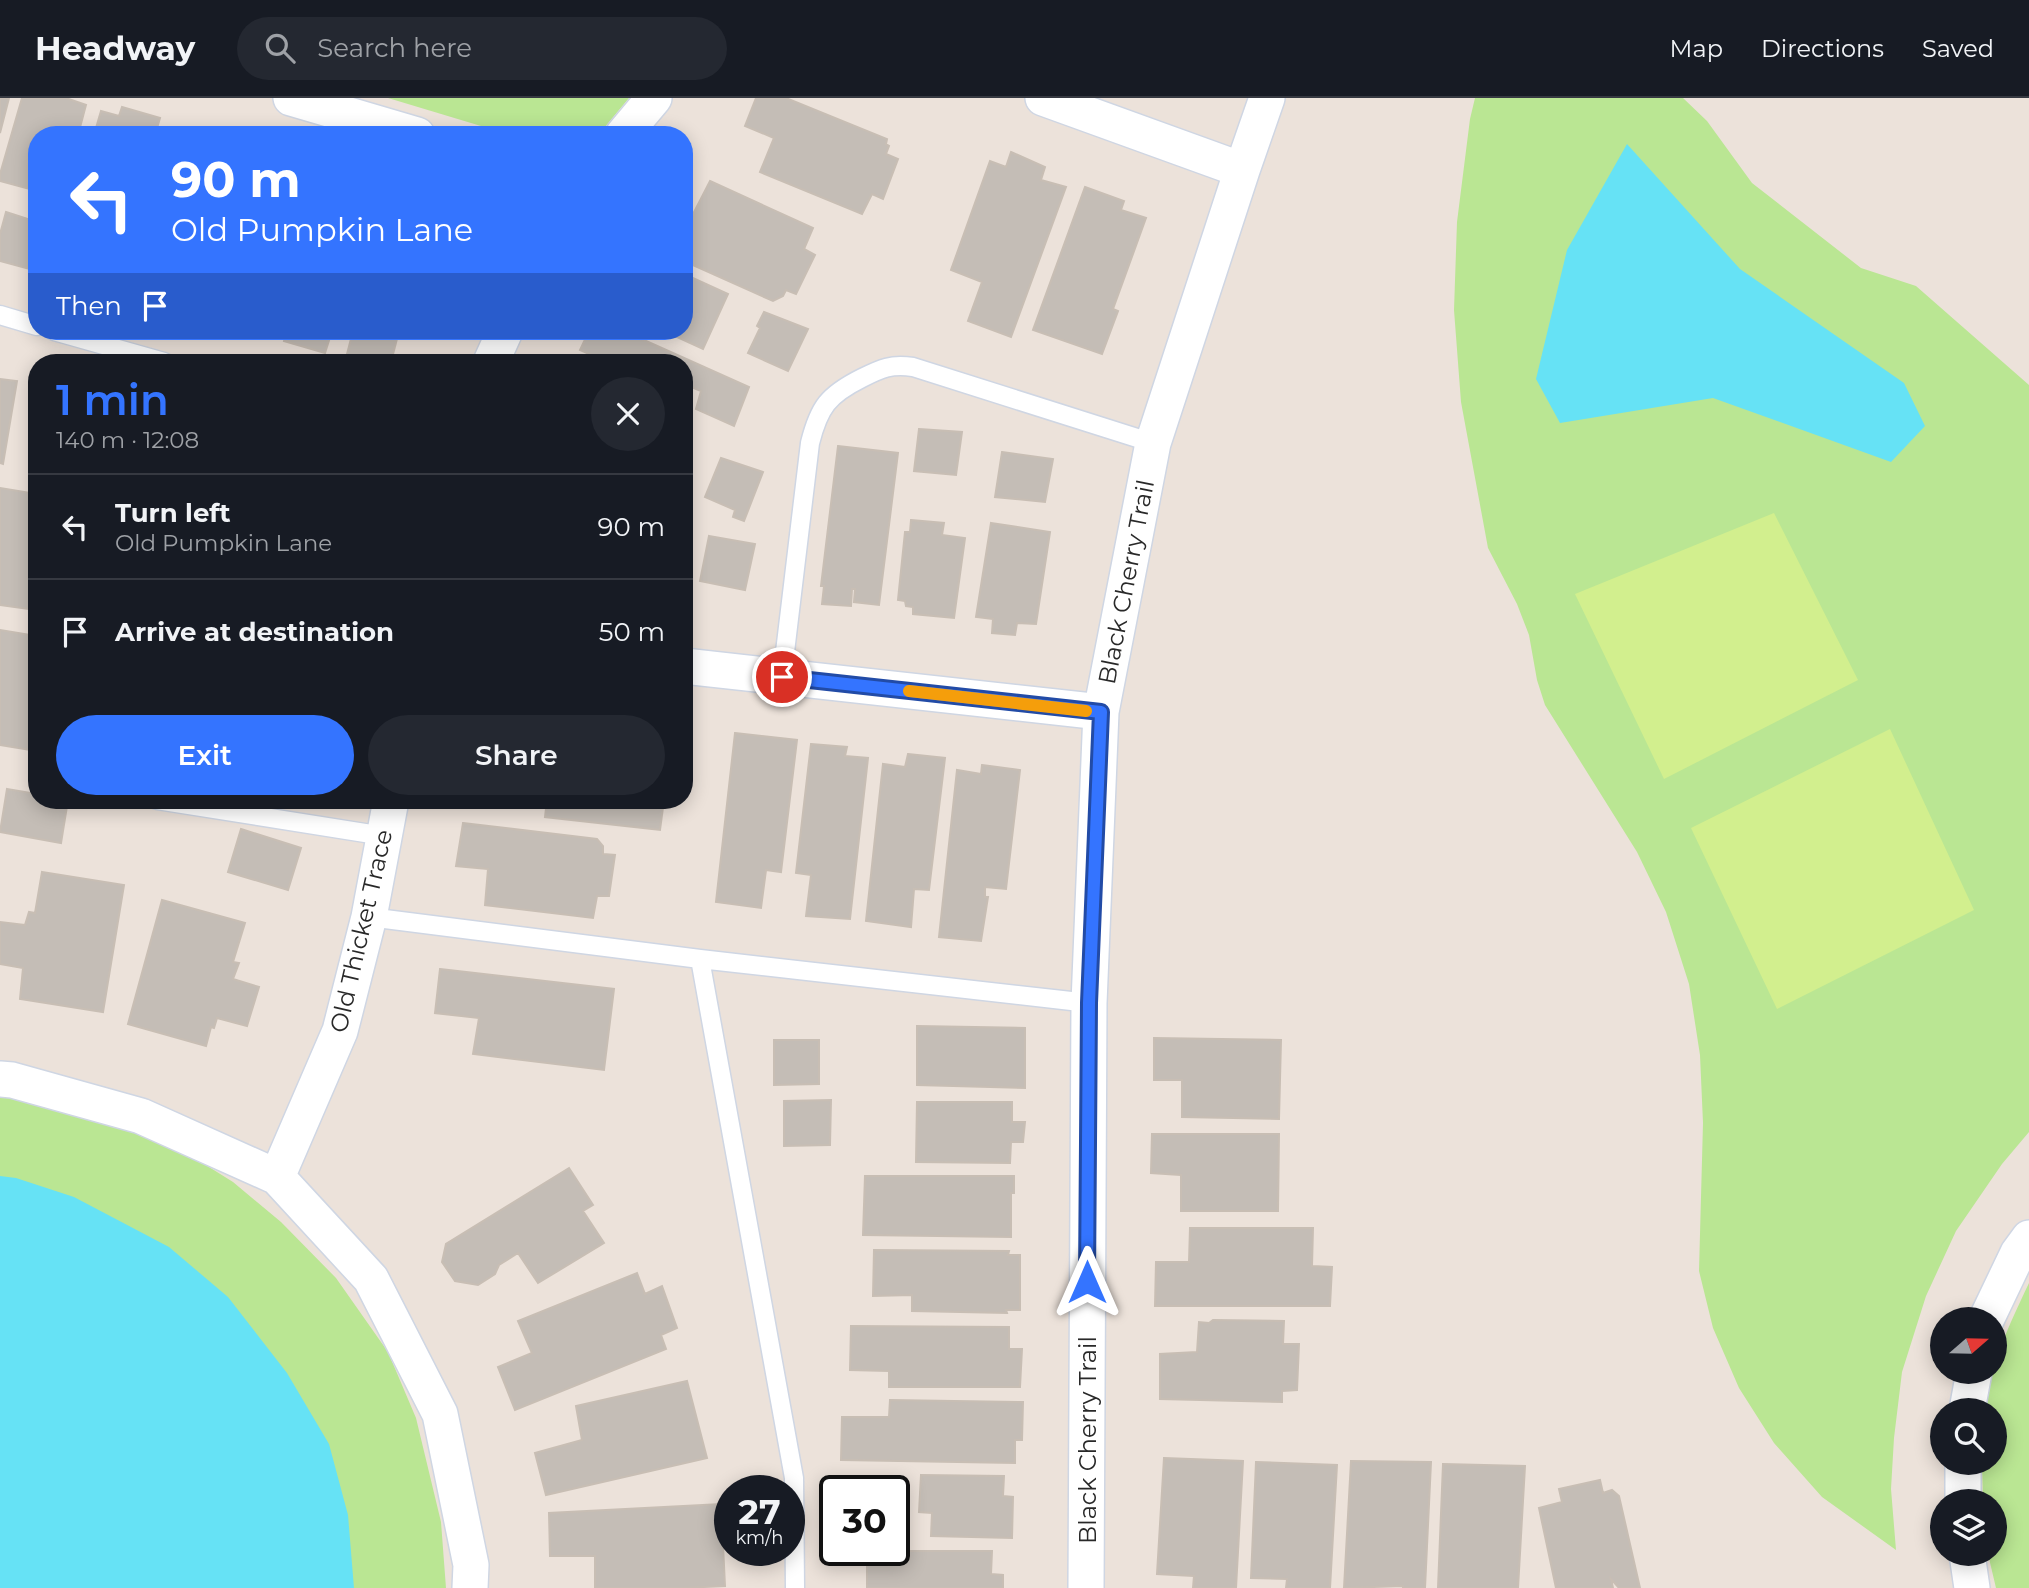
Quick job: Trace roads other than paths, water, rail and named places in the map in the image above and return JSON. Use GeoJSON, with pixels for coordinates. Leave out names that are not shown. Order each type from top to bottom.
{"type":"FeatureCollection","features":[{"type":"Feature","properties":{"kind":"street"},"geometry":{"type":"LineString","coordinates":[[291,98],[386,126]]}},
{"type":"Feature","properties":{"kind":"street"},"geometry":{"type":"LineString","coordinates":[[631,126],[654,98]]}},
{"type":"Feature","properties":{"kind":"street"},"geometry":{"type":"LineString","coordinates":[[1043,98],[1242,170]]}},
{"type":"Feature","properties":{"kind":"street","name":"Black Cherry Trail"},"geometry":{"type":"LineString","coordinates":[[1086,1588],[1089,1003],[1101,712],[1153,443],[1267,98]]}},
{"type":"Feature","properties":{"kind":"street"},"geometry":{"type":"LineString","coordinates":[[693,667],[1101,712]]}},
{"type":"Feature","properties":{"kind":"street","name":"Old Thicket Trace"},"geometry":{"type":"LineString","coordinates":[[277,1177],[340,1031],[369,916],[389,809]]}},
{"type":"Feature","properties":{"kind":"street"},"geometry":{"type":"LineString","coordinates":[[0,1079],[141,1116],[277,1177],[371,1279],[440,1414],[471,1565],[470,1588]]}},
{"type":"Feature","properties":{"kind":"street"},"geometry":{"type":"LineString","coordinates":[[1992,1307],[2018,1253],[2029,1238]]}},
{"type":"Feature","properties":{"kind":"street"},"geometry":{"type":"LineString","coordinates":[[1969,1566],[1972,1588]]}},
{"type":"Feature","properties":{"kind":"lane"},"geometry":{"type":"LineString","coordinates":[[0,315],[28,323]]}},
{"type":"Feature","properties":{"kind":"lane"},"geometry":{"type":"LineString","coordinates":[[85,340],[133,354]]}},
{"type":"Feature","properties":{"kind":"lane"},"geometry":{"type":"LineString","coordinates":[[782,677],[810,443],[815,421],[825,404],[840,389],[879,369],[894,365],[913,366],[1153,443]]}},
{"type":"Feature","properties":{"kind":"lane"},"geometry":{"type":"LineString","coordinates":[[214,809],[384,836]]}},
{"type":"Feature","properties":{"kind":"lane"},"geometry":{"type":"LineString","coordinates":[[369,916],[1089,1003]]}},
{"type":"Feature","properties":{"kind":"lane"},"geometry":{"type":"LineString","coordinates":[[700,958],[794,1478],[795,1588]]}},
{"type":"Feature","properties":{"kind":"water"},"geometry":{"type":"Polygon","coordinates":[[[1627,144],[1740,269],[1904,383],[1925,426],[1891,462],[1713,398],[1560,423],[1536,379],[1567,250],[1627,144]]]}},
{"type":"Feature","properties":{"kind":"water"},"geometry":{"type":"Polygon","coordinates":[[[0,1176],[16,1178],[74,1197],[169,1247],[228,1297],[287,1373],[329,1444],[348,1515],[354,1588],[0,1588],[0,1176]]]}}]}
